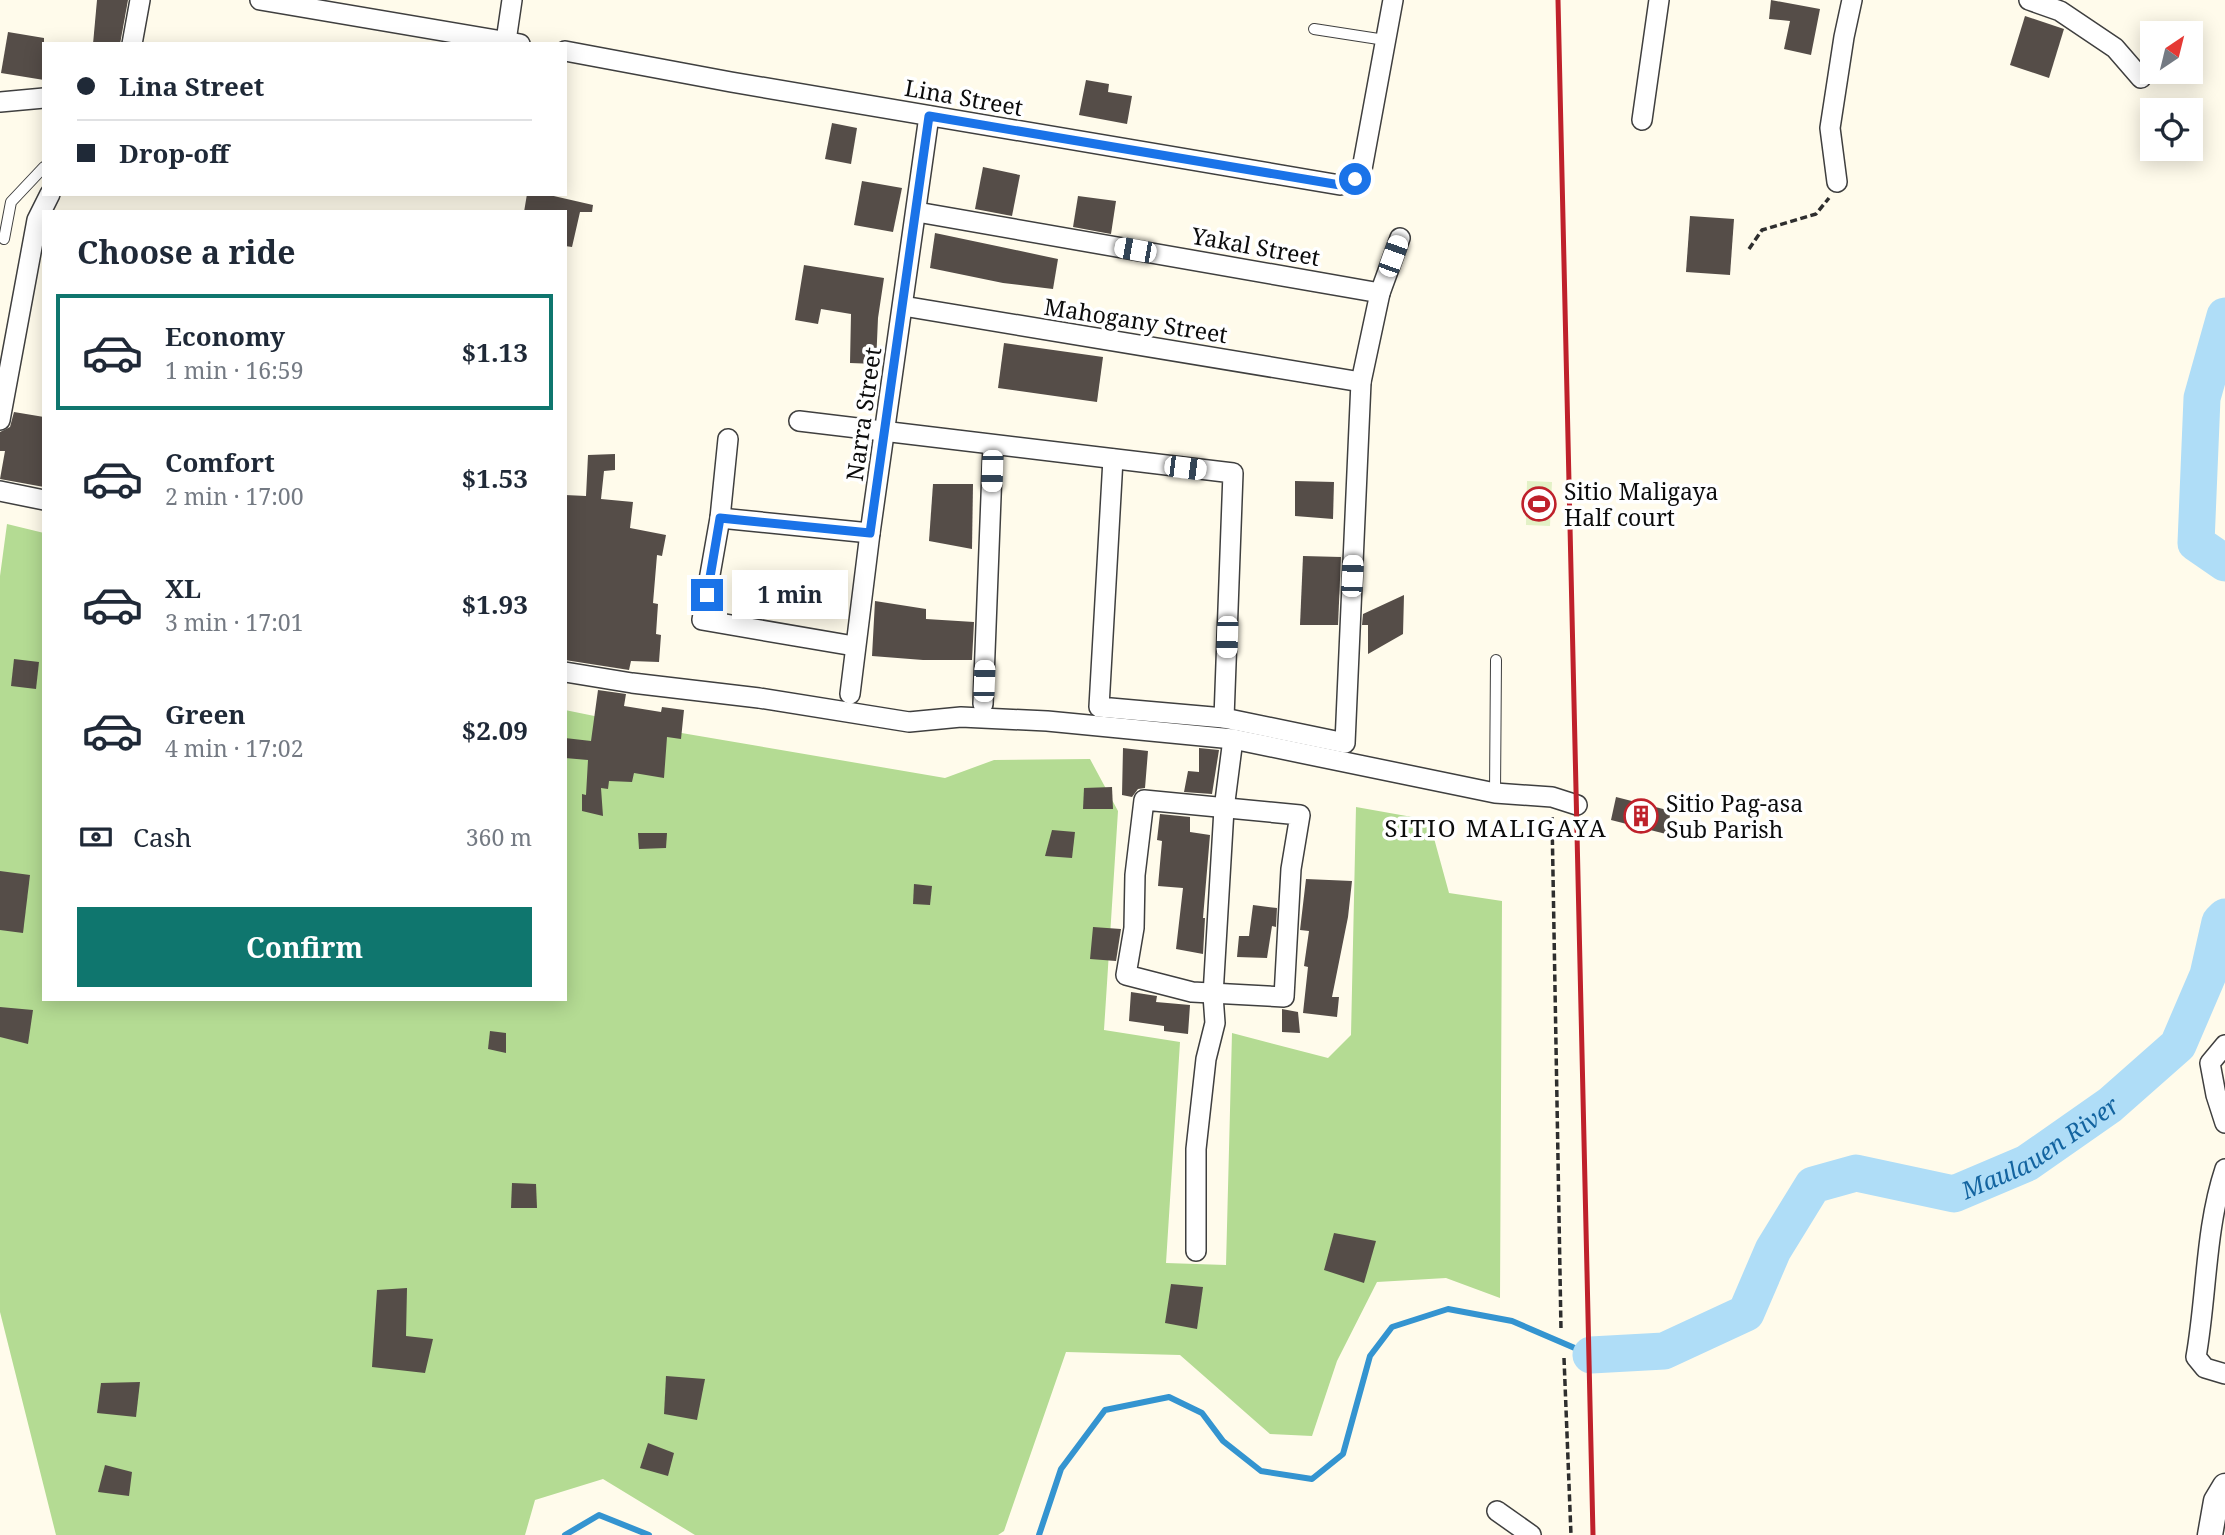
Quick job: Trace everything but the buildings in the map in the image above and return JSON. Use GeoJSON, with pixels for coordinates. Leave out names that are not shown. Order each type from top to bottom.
{"type":"FeatureCollection","features":[{"type":"Feature","properties":{"kind":"street"},"geometry":{"type":"LineString","coordinates":[[132,42],[139,0]]}},
{"type":"Feature","properties":{"kind":"street"},"geometry":{"type":"LineString","coordinates":[[260,0],[316,5],[508,42]]}},
{"type":"Feature","properties":{"kind":"street"},"geometry":{"type":"LineString","coordinates":[[512,0],[513,42]]}},
{"type":"Feature","properties":{"kind":"street"},"geometry":{"type":"LineString","coordinates":[[1385,40],[1393,0]]}},
{"type":"Feature","properties":{"kind":"street"},"geometry":{"type":"LineString","coordinates":[[1642,120],[1659,0]]}},
{"type":"Feature","properties":{"kind":"street"},"geometry":{"type":"LineString","coordinates":[[1837,182],[1830,128],[1844,37],[1853,0]]}},
{"type":"Feature","properties":{"kind":"street"},"geometry":{"type":"LineString","coordinates":[[2029,0],[2060,11],[2115,48],[2140,77]]}},
{"type":"Feature","properties":{"kind":"street","name":"Lina Street"},"geometry":{"type":"LineString","coordinates":[[567,51],[1340,185],[1355,179],[1362,169],[1385,40]]}},
{"type":"Feature","properties":{"kind":"street"},"geometry":{"type":"LineString","coordinates":[[0,102],[42,98]]}},
{"type":"Feature","properties":{"kind":"street","name":"Narra Street"},"geometry":{"type":"LineString","coordinates":[[850,694],[854,646],[929,116]]}},
{"type":"Feature","properties":{"kind":"street"},"geometry":{"type":"LineString","coordinates":[[0,420],[37,220],[42,210]]}},
{"type":"Feature","properties":{"kind":"street","name":"Yakal Street"},"geometry":{"type":"LineString","coordinates":[[917,212],[1380,293]]}},
{"type":"Feature","properties":{"kind":"street"},"geometry":{"type":"LineString","coordinates":[[1113,459],[1099,707],[1224,719],[1345,743],[1361,382],[1380,293],[1400,238]]}},
{"type":"Feature","properties":{"kind":"street","name":"Mahogany Street"},"geometry":{"type":"LineString","coordinates":[[903,306],[1361,382]]}},
{"type":"Feature","properties":{"kind":"street"},"geometry":{"type":"LineString","coordinates":[[799,421],[1233,473],[1224,719]]}},
{"type":"Feature","properties":{"kind":"street"},"geometry":{"type":"LineString","coordinates":[[728,439],[720,518],[702,620],[854,646]]}},
{"type":"Feature","properties":{"kind":"street"},"geometry":{"type":"LineString","coordinates":[[983,704],[993,444]]}},
{"type":"Feature","properties":{"kind":"street"},"geometry":{"type":"LineString","coordinates":[[0,491],[42,500]]}},
{"type":"Feature","properties":{"kind":"street"},"geometry":{"type":"LineString","coordinates":[[720,518],[870,533]]}},
{"type":"Feature","properties":{"kind":"street"},"geometry":{"type":"LineString","coordinates":[[567,672],[759,698],[909,722],[961,717],[1009,719],[1233,739],[1495,793],[1552,797],[1577,805]]}},
{"type":"Feature","properties":{"kind":"street"},"geometry":{"type":"LineString","coordinates":[[1196,1251],[1196,1149],[1206,1059],[1215,1023],[1213,995],[1224,809],[1233,739]]}},
{"type":"Feature","properties":{"kind":"street"},"geometry":{"type":"LineString","coordinates":[[1144,800],[1224,809],[1300,815],[1291,869],[1284,997],[1213,995],[1168,987],[1126,975],[1134,928],[1135,875],[1144,800]]}},
{"type":"Feature","properties":{"kind":"street"},"geometry":{"type":"LineString","coordinates":[[2225,1045],[2210,1063],[2225,1123]]}},
{"type":"Feature","properties":{"kind":"street"},"geometry":{"type":"LineString","coordinates":[[2225,1169],[2215,1198],[2203,1317],[2196,1357],[2205,1368],[2225,1374]]}},
{"type":"Feature","properties":{"kind":"street"},"geometry":{"type":"LineString","coordinates":[[2210,1535],[2216,1501],[2225,1486]]}},
{"type":"Feature","properties":{"kind":"street"},"geometry":{"type":"LineString","coordinates":[[1497,1511],[1531,1535]]}},
{"type":"Feature","properties":{"kind":"lane"},"geometry":{"type":"LineString","coordinates":[[1314,29],[1385,40]]}},
{"type":"Feature","properties":{"kind":"lane"},"geometry":{"type":"LineString","coordinates":[[4,239],[11,202],[42,169]]}},
{"type":"Feature","properties":{"kind":"lane"},"geometry":{"type":"LineString","coordinates":[[1495,793],[1496,660]]}},
{"type":"Feature","properties":{"kind":"path"},"geometry":{"type":"LineString","coordinates":[[1749,249],[1762,230],[1816,214],[1826,203],[1837,182]]}},
{"type":"Feature","properties":{"kind":"path"},"geometry":{"type":"LineString","coordinates":[[1552,797],[1561,1330]]}},
{"type":"Feature","properties":{"kind":"path"},"geometry":{"type":"LineString","coordinates":[[1564,1358],[1571,1535]]}},
{"type":"Feature","properties":{"kind":"green space","name":"Sitio Maligaya Half court"},"geometry":{"type":"Polygon","coordinates":[[[1527,481],[1552,482],[1550,526],[1526,525],[1527,481]]]}},
{"type":"Feature","properties":{"kind":"green space"},"geometry":{"type":"Polygon","coordinates":[[[7,524],[42,533],[42,1001],[567,1001],[567,710],[658,729],[945,778],[994,760],[1090,759],[1118,811],[1104,1030],[1180,1042],[1166,1263],[1226,1265],[1232,1033],[1328,1058],[1351,1035],[1356,807],[1429,820],[1449,893],[1502,901],[1500,1298],[1446,1278],[1377,1282],[1337,1361],[1312,1436],[1270,1434],[1180,1355],[1066,1352],[1004,1531],[998,1535],[695,1535],[603,1479],[535,1500],[525,1535],[56,1535],[0,1312],[0,576],[7,524]]]}},
{"type":"Feature","properties":{"kind":"waterway","name":"Maulauen River"},"geometry":{"type":"LineString","coordinates":[[2225,316],[2202,398],[2196,543],[2225,563]]}},
{"type":"Feature","properties":{"kind":"waterway","name":"Maulauen River"},"geometry":{"type":"LineString","coordinates":[[1591,1355],[1664,1351],[1746,1313],[1773,1250],[1813,1185],[1856,1173],[1954,1194],[2027,1163],[2110,1105],[2178,1045],[2208,975],[2220,922],[2225,917]]}},
{"type":"Feature","properties":{"kind":"waterway","name":"Maulauen River"},"geometry":{"type":"LineString","coordinates":[[1039,1535],[1061,1469],[1105,1410],[1169,1397],[1202,1413],[1223,1441],[1261,1471],[1312,1479],[1343,1454],[1370,1356],[1392,1327],[1448,1309],[1512,1321],[1591,1355]]}},
{"type":"Feature","properties":{"kind":"waterway","name":"Maulauen River"},"geometry":{"type":"LineString","coordinates":[[565,1535],[599,1515],[649,1535]]}},
{"type":"Feature","properties":{"kind":"railway"},"geometry":{"type":"LineString","coordinates":[[1558,0],[1593,1535]]}},
{"type":"Feature","properties":{"kind":"place","name":"Sitio Maligaya Half court"},"geometry":{"type":"Point","coordinates":[1539,504]}},
{"type":"Feature","properties":{"kind":"place","name":"Sitio Pag-asa Sub Parish"},"geometry":{"type":"Point","coordinates":[1641,816]}},
{"type":"Feature","properties":{"kind":"district","name":"SITIO MALIGAYA"},"geometry":{"type":"Point","coordinates":[1496,827]}},
{"type":"Feature","properties":{"kind":"route"},"geometry":{"type":"LineString","coordinates":[[707,595],[720,518],[870,533],[929,116],[1340,185],[1355,179]]}}]}
